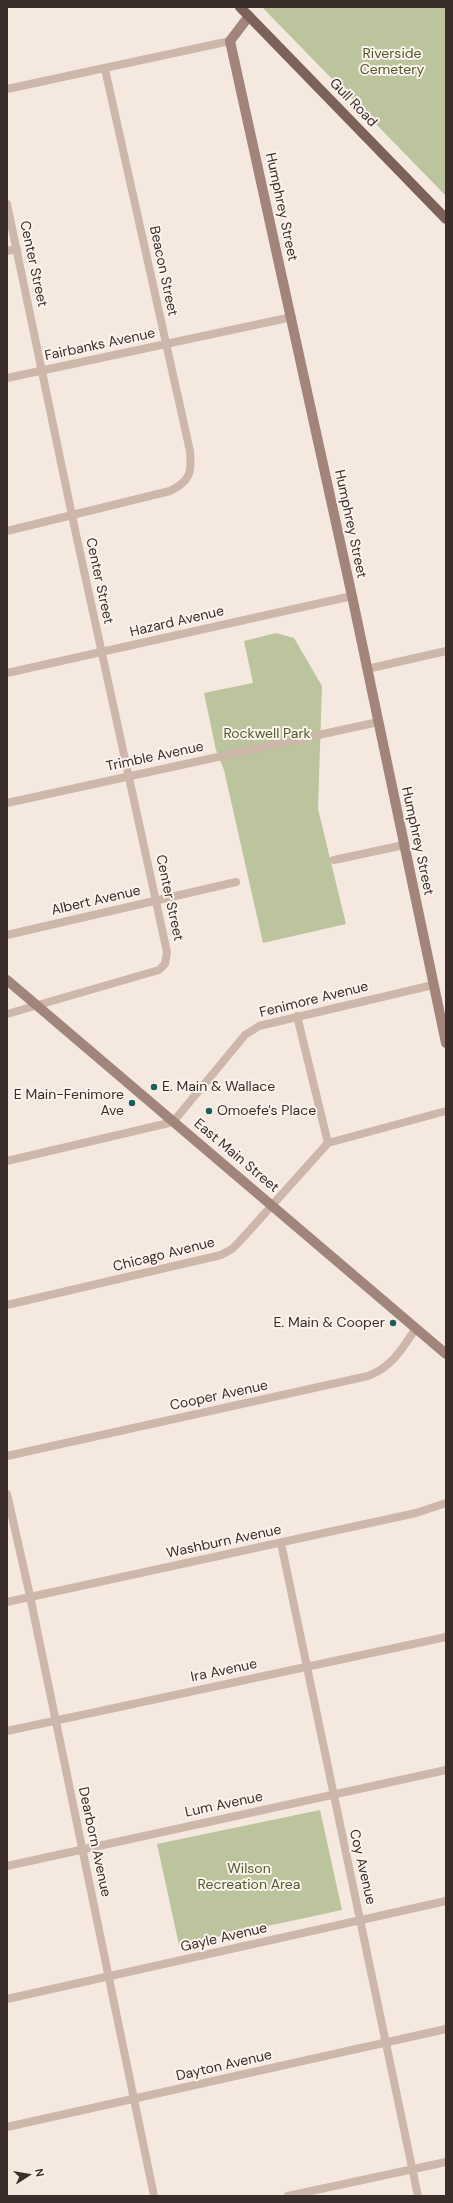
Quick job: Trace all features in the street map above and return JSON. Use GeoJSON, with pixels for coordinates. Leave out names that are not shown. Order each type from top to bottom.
{"type":"FeatureCollection","features":[{"type":"Feature","properties":{"kind":"main road","name":"Gull Road"},"geometry":{"type":"LineString","coordinates":[[240,7],[446,219]]}},
{"type":"Feature","properties":{"kind":"street"},"geometry":{"type":"LineString","coordinates":[[7,89],[105,69],[230,40],[249,16]]}},
{"type":"Feature","properties":{"kind":"street","name":"Humphrey Street"},"geometry":{"type":"LineString","coordinates":[[230,40],[352,596],[446,1043]]}},
{"type":"Feature","properties":{"kind":"street","name":"Beacon Street"},"geometry":{"type":"LineString","coordinates":[[72,516],[170,492],[188,478],[191,472],[190,451],[105,69]]}},
{"type":"Feature","properties":{"kind":"street","name":"Center Street"},"geometry":{"type":"LineString","coordinates":[[7,204],[72,516],[167,952],[165,964],[159,970],[38,1006]]}},
{"type":"Feature","properties":{"kind":"street"},"geometry":{"type":"LineString","coordinates":[[7,251],[17,249]]}},
{"type":"Feature","properties":{"kind":"street","name":"Fairbanks Avenue"},"geometry":{"type":"LineString","coordinates":[[7,378],[292,318]]}},
{"type":"Feature","properties":{"kind":"street"},"geometry":{"type":"LineString","coordinates":[[7,531],[72,516]]}},
{"type":"Feature","properties":{"kind":"street","name":"Hazard Avenue"},"geometry":{"type":"LineString","coordinates":[[7,673],[352,596]]}},
{"type":"Feature","properties":{"kind":"street"},"geometry":{"type":"LineString","coordinates":[[367,669],[446,652]]}},
{"type":"Feature","properties":{"kind":"street","name":"Trimble Avenue"},"geometry":{"type":"LineString","coordinates":[[7,803],[128,775],[378,722]]}},
{"type":"Feature","properties":{"kind":"street"},"geometry":{"type":"LineString","coordinates":[[334,860],[404,845]]}},
{"type":"Feature","properties":{"kind":"street","name":"Albert Avenue"},"geometry":{"type":"LineString","coordinates":[[7,935],[236,882]]}},
{"type":"Feature","properties":{"kind":"street","name":"East Main Street"},"geometry":{"type":"LineString","coordinates":[[7,980],[446,1354]]}},
{"type":"Feature","properties":{"kind":"street","name":"Fenimore Avenue"},"geometry":{"type":"LineString","coordinates":[[173,1122],[245,1035],[270,1023],[433,984]]}},
{"type":"Feature","properties":{"kind":"street"},"geometry":{"type":"LineString","coordinates":[[7,1014],[38,1006]]}},
{"type":"Feature","properties":{"kind":"street"},"geometry":{"type":"LineString","coordinates":[[298,1016],[328,1143],[446,1111]]}},
{"type":"Feature","properties":{"kind":"street"},"geometry":{"type":"LineString","coordinates":[[7,1161],[173,1122]]}},
{"type":"Feature","properties":{"kind":"street","name":"Chicago Avenue"},"geometry":{"type":"LineString","coordinates":[[7,1304],[221,1255],[232,1249],[328,1143]]}},
{"type":"Feature","properties":{"kind":"street","name":"Cooper Avenue"},"geometry":{"type":"LineString","coordinates":[[7,1456],[368,1376],[381,1371],[394,1361],[416,1328]]}},
{"type":"Feature","properties":{"kind":"street","name":"Dearborn Avenue"},"geometry":{"type":"LineString","coordinates":[[7,1494],[30,1596],[154,2196]]}},
{"type":"Feature","properties":{"kind":"street","name":"Washburn Avenue"},"geometry":{"type":"LineString","coordinates":[[7,1602],[416,1513],[446,1503]]}},
{"type":"Feature","properties":{"kind":"street","name":"Coy Avenue"},"geometry":{"type":"LineString","coordinates":[[281,1543],[333,1795],[387,2042],[418,2196]]}},
{"type":"Feature","properties":{"kind":"street","name":"Ira Avenue"},"geometry":{"type":"LineString","coordinates":[[7,1732],[446,1637]]}},
{"type":"Feature","properties":{"kind":"street","name":"Lum Avenue"},"geometry":{"type":"LineString","coordinates":[[7,1866],[446,1770]]}},
{"type":"Feature","properties":{"kind":"street","name":"Gayle Avenue"},"geometry":{"type":"LineString","coordinates":[[7,1999],[109,1978],[361,1919],[446,1901]]}},
{"type":"Feature","properties":{"kind":"street","name":"Dayton Avenue"},"geometry":{"type":"LineString","coordinates":[[7,2127],[135,2100],[446,2029]]}},
{"type":"Feature","properties":{"kind":"street"},"geometry":{"type":"LineString","coordinates":[[288,2196],[446,2162]]}},
{"type":"Feature","properties":{"kind":"green space","name":"Riverside Cemetery"},"geometry":{"type":"Polygon","coordinates":[[[262,7],[446,7],[446,196],[262,7]]]}},
{"type":"Feature","properties":{"kind":"green space","name":"Rockwell Park"},"geometry":{"type":"Polygon","coordinates":[[[276,633],[294,638],[322,686],[318,809],[346,924],[263,943],[224,770],[216,750],[204,693],[253,683],[244,641],[276,633]]]}},
{"type":"Feature","properties":{"kind":"green space","name":"Wilson Recreation Area"},"geometry":{"type":"Polygon","coordinates":[[[320,1810],[342,1910],[179,1945],[157,1844],[320,1810]]]}},
{"type":"Feature","properties":{"kind":"place","name":"E. Main & Wallace"},"geometry":{"type":"Point","coordinates":[154,1087]}},
{"type":"Feature","properties":{"kind":"place","name":"E Main-Fenimore Ave"},"geometry":{"type":"Point","coordinates":[132,1103]}},
{"type":"Feature","properties":{"kind":"place","name":"Omoefe's Place"},"geometry":{"type":"Point","coordinates":[209,1111]}},
{"type":"Feature","properties":{"kind":"place","name":"E. Main & Cooper"},"geometry":{"type":"Point","coordinates":[393,1323]}}]}
